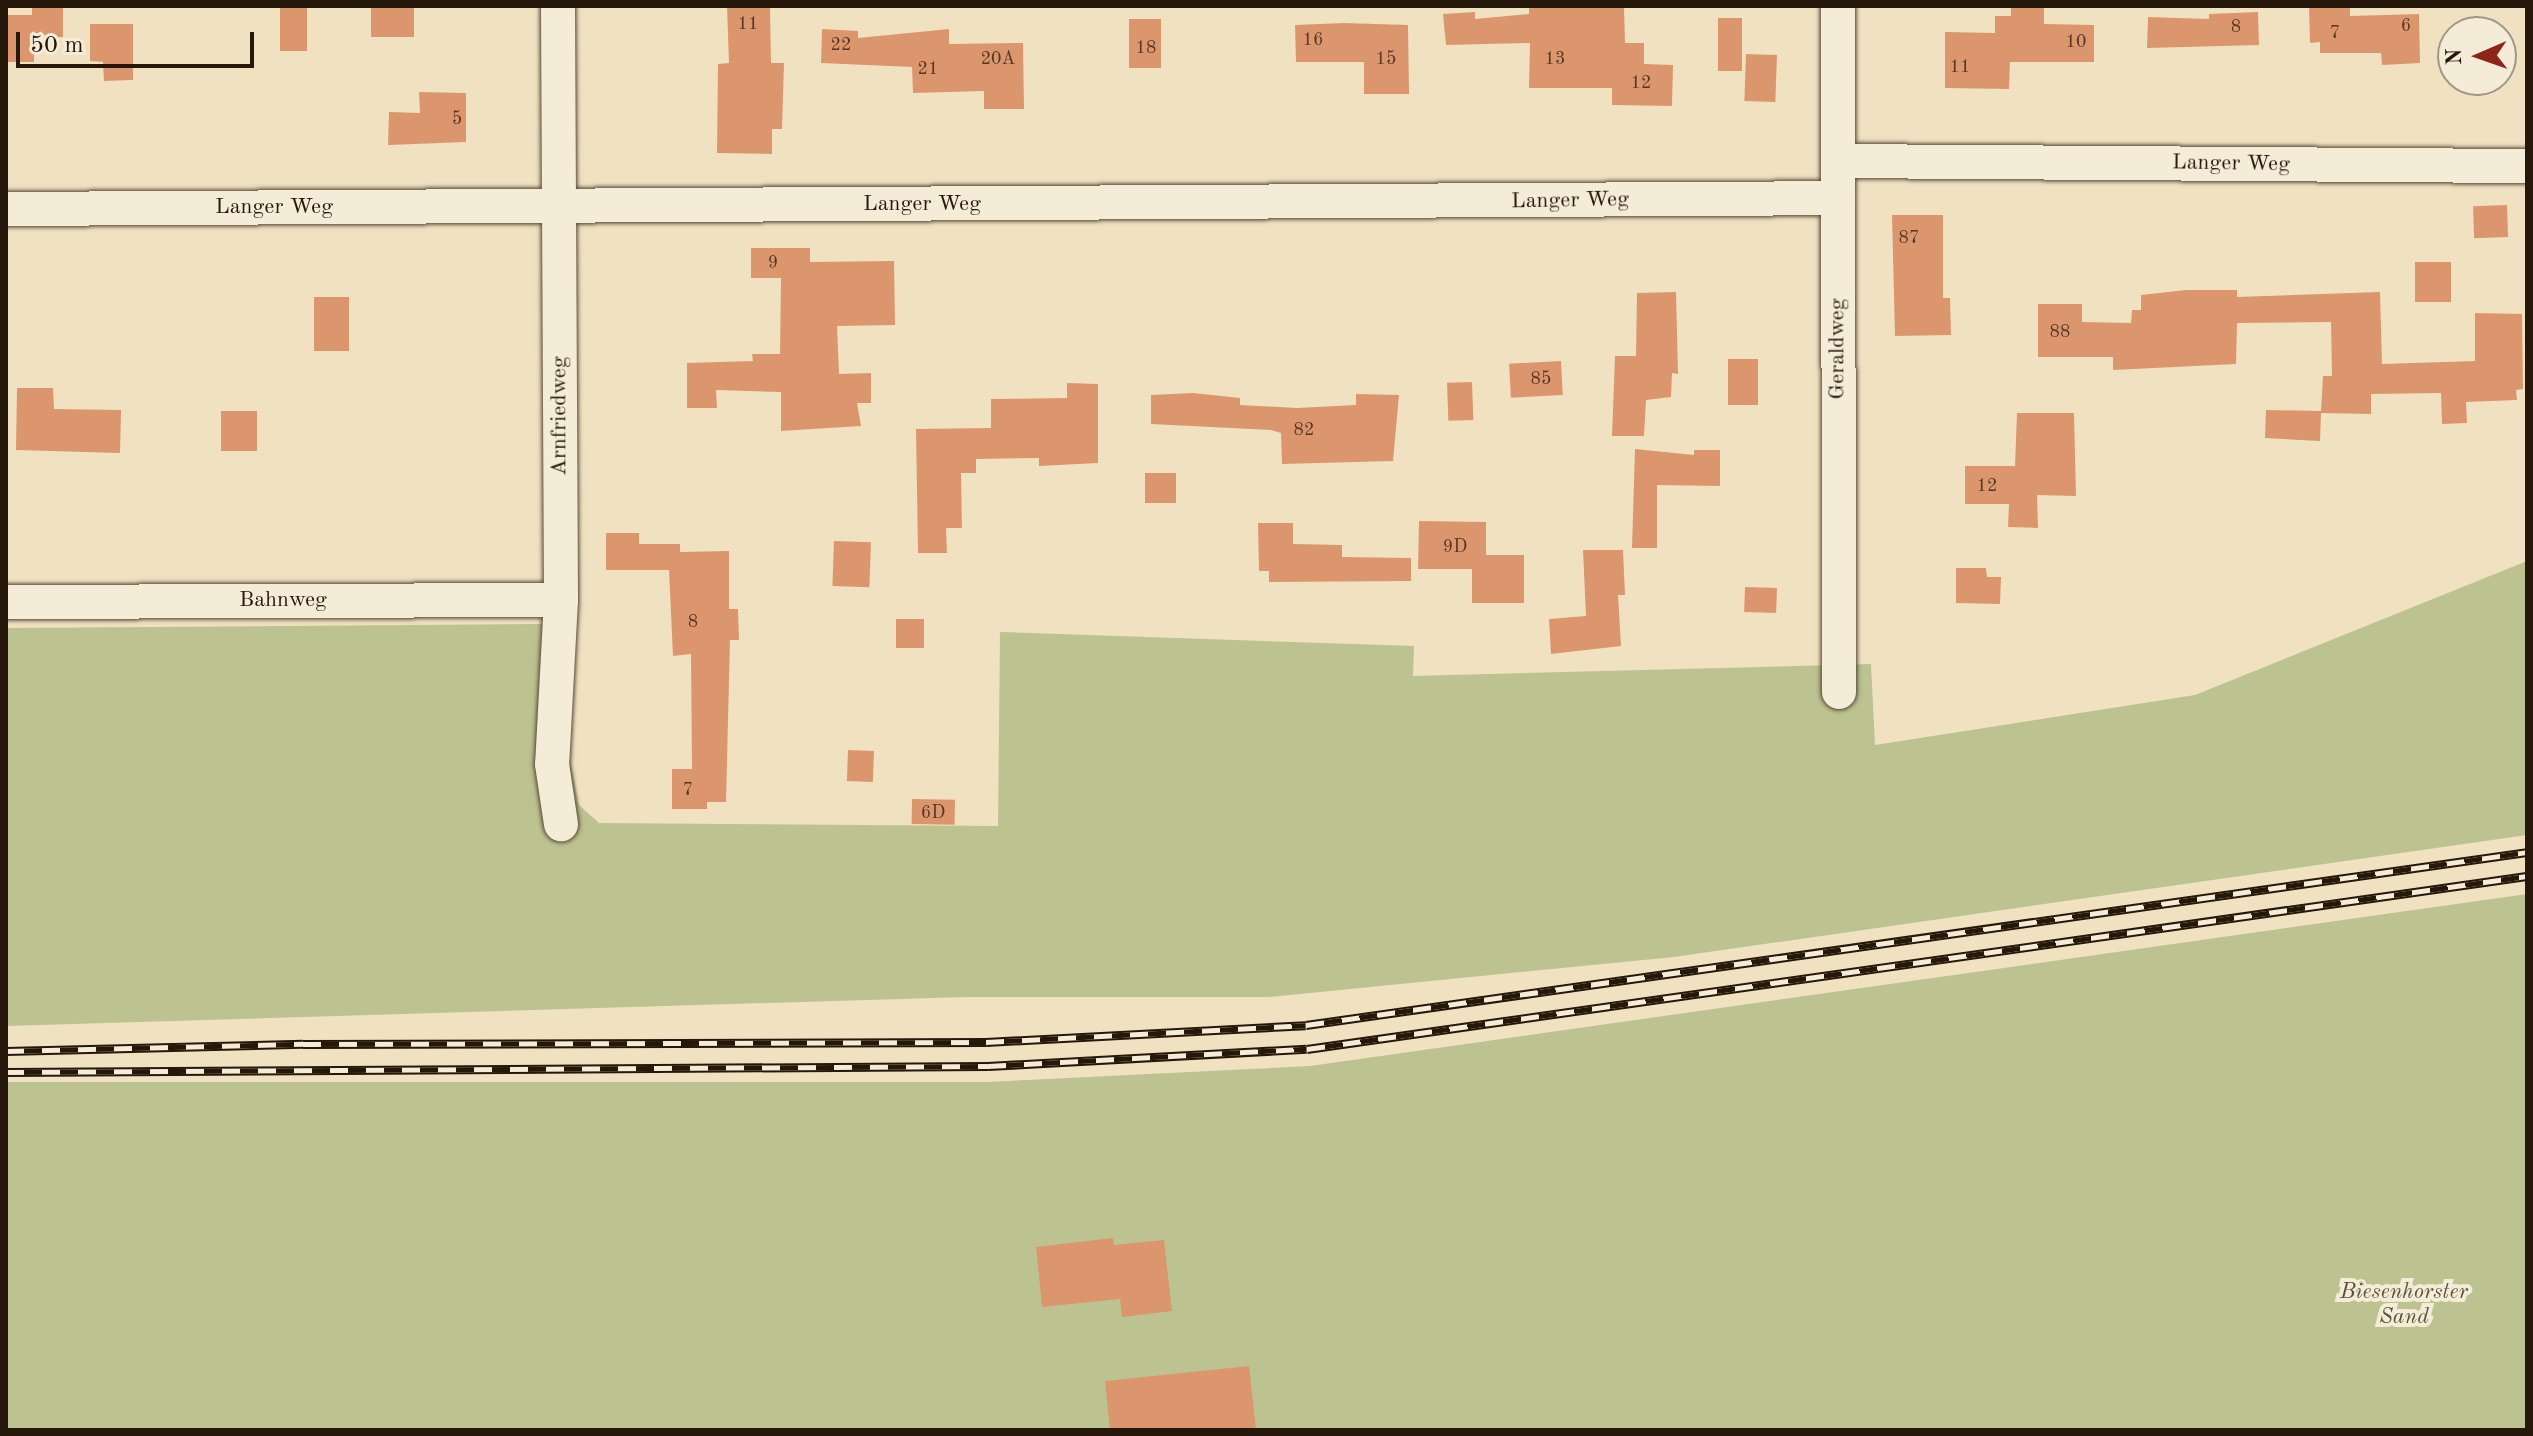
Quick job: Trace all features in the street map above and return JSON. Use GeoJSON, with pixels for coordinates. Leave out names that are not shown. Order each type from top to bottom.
{"type":"FeatureCollection","features":[{"type":"Feature","properties":{"kind":"street","name":"Arnfriedweg"},"geometry":{"type":"LineString","coordinates":[[558,6],[561,600],[552,764],[561,824]]}},
{"type":"Feature","properties":{"kind":"street","name":"Geraldweg"},"geometry":{"type":"LineString","coordinates":[[1838,6],[1839,692]]}},
{"type":"Feature","properties":{"kind":"street","name":"Langer Weg"},"geometry":{"type":"LineString","coordinates":[[1838,161],[2527,166]]}},
{"type":"Feature","properties":{"kind":"street","name":"Langer Weg"},"geometry":{"type":"LineString","coordinates":[[6,209],[1838,198]]}},
{"type":"Feature","properties":{"kind":"street","name":"Bahnweg"},"geometry":{"type":"LineString","coordinates":[[6,602],[561,600]]}},
{"type":"Feature","properties":{"kind":"green space"},"geometry":{"type":"Polygon","coordinates":[[[2527,561],[2527,835],[1674,957],[1269,997],[966,997],[6,1026],[6,628],[543,624],[579,805],[599,823],[998,826],[1000,632],[1414,646],[1413,676],[1871,664],[1875,745],[2195,695],[2527,561]]]}},
{"type":"Feature","properties":{"kind":"green space","name":"Biesenhorster Sand"},"geometry":{"type":"Polygon","coordinates":[[[2527,894],[2527,1430],[6,1430],[6,1082],[987,1082],[1310,1066],[2527,894]]]}},
{"type":"Feature","properties":{"kind":"building"},"geometry":{"type":"Polygon","coordinates":[[[32,6],[63,6],[63,37],[35,37],[34,62],[6,62],[6,15],[32,15],[32,6]]]}},
{"type":"Feature","properties":{"kind":"building"},"geometry":{"type":"Polygon","coordinates":[[[280,6],[307,6],[307,51],[280,51],[280,6]]]}},
{"type":"Feature","properties":{"kind":"building"},"geometry":{"type":"Polygon","coordinates":[[[371,6],[414,6],[414,37],[371,37],[371,6]]]}},
{"type":"Feature","properties":{"kind":"building"},"geometry":{"type":"Polygon","coordinates":[[[727,6],[770,6],[771,63],[784,63],[782,129],[772,129],[772,154],[717,153],[718,64],[729,63],[727,6]]]}},
{"type":"Feature","properties":{"kind":"building"},"geometry":{"type":"Polygon","coordinates":[[[1529,6],[1624,6],[1625,43],[1644,43],[1644,64],[1673,65],[1672,106],[1612,105],[1612,88],[1529,88],[1530,43],[1446,45],[1443,14],[1475,12],[1475,19],[1529,14],[1529,6]]]}},
{"type":"Feature","properties":{"kind":"building"},"geometry":{"type":"Polygon","coordinates":[[[2011,6],[2044,6],[2044,24],[2094,25],[2094,62],[2010,62],[2009,89],[1945,88],[1945,32],[1995,33],[1995,16],[2011,16],[2011,6]]]}},
{"type":"Feature","properties":{"kind":"building"},"geometry":{"type":"Polygon","coordinates":[[[2350,6],[2350,16],[2419,14],[2420,63],[2382,65],[2381,53],[2320,53],[2320,42],[2310,43],[2309,7],[2350,6]]]}},
{"type":"Feature","properties":{"kind":"building"},"geometry":{"type":"Polygon","coordinates":[[[2258,12],[2259,45],[2147,48],[2148,17],[2209,19],[2209,14],[2258,12]]]}},
{"type":"Feature","properties":{"kind":"building"},"geometry":{"type":"Polygon","coordinates":[[[1718,18],[1742,18],[1742,71],[1718,71],[1718,18]]]}},
{"type":"Feature","properties":{"kind":"building"},"geometry":{"type":"Polygon","coordinates":[[[1129,19],[1161,19],[1161,68],[1129,68],[1129,19]]]}},
{"type":"Feature","properties":{"kind":"building"},"geometry":{"type":"Polygon","coordinates":[[[90,24],[133,24],[133,80],[104,81],[103,62],[90,61],[90,24]]]}},
{"type":"Feature","properties":{"kind":"building"},"geometry":{"type":"Polygon","coordinates":[[[1295,25],[1408,25],[1409,94],[1364,94],[1364,62],[1296,62],[1295,25]]]}},
{"type":"Feature","properties":{"kind":"building"},"geometry":{"type":"Polygon","coordinates":[[[822,29],[858,31],[858,38],[949,29],[949,44],[1023,43],[1024,109],[984,109],[984,91],[913,93],[912,67],[821,63],[822,29]]]}},
{"type":"Feature","properties":{"kind":"building"},"geometry":{"type":"Polygon","coordinates":[[[1746,54],[1777,55],[1775,102],[1744,101],[1746,54]]]}},
{"type":"Feature","properties":{"kind":"building"},"geometry":{"type":"Polygon","coordinates":[[[419,92],[466,93],[466,142],[388,145],[389,112],[420,113],[419,92]]]}},
{"type":"Feature","properties":{"kind":"building"},"geometry":{"type":"Polygon","coordinates":[[[2507,205],[2508,237],[2474,238],[2473,206],[2507,205]]]}},
{"type":"Feature","properties":{"kind":"building"},"geometry":{"type":"Polygon","coordinates":[[[1892,215],[1943,215],[1943,298],[1950,298],[1951,335],[1895,336],[1892,215]]]}},
{"type":"Feature","properties":{"kind":"building"},"geometry":{"type":"Polygon","coordinates":[[[751,248],[810,248],[810,262],[894,261],[895,325],[837,326],[839,374],[871,373],[871,403],[857,403],[861,426],[781,431],[781,392],[716,390],[717,408],[687,408],[687,363],[753,361],[752,354],[780,354],[781,278],[751,278],[751,248]]]}},
{"type":"Feature","properties":{"kind":"building"},"geometry":{"type":"Polygon","coordinates":[[[2415,262],[2451,262],[2451,302],[2415,302],[2415,262]]]}},
{"type":"Feature","properties":{"kind":"building"},"geometry":{"type":"Polygon","coordinates":[[[2186,290],[2237,290],[2237,297],[2380,292],[2382,364],[2475,361],[2475,313],[2522,314],[2523,389],[2516,390],[2517,400],[2466,402],[2467,423],[2442,424],[2441,393],[2371,394],[2371,414],[2321,413],[2320,441],[2265,438],[2266,410],[2321,411],[2323,376],[2332,376],[2331,322],[2237,323],[2236,364],[2113,370],[2113,357],[2038,357],[2038,304],[2082,304],[2082,322],[2131,323],[2132,310],[2141,310],[2141,295],[2186,290]]]}},
{"type":"Feature","properties":{"kind":"building"},"geometry":{"type":"Polygon","coordinates":[[[1676,292],[1678,374],[1672,373],[1671,397],[1646,400],[1644,436],[1612,436],[1615,356],[1636,356],[1637,293],[1676,292]]]}},
{"type":"Feature","properties":{"kind":"building"},"geometry":{"type":"Polygon","coordinates":[[[314,297],[349,297],[349,351],[314,351],[314,297]]]}},
{"type":"Feature","properties":{"kind":"building"},"geometry":{"type":"Polygon","coordinates":[[[1728,359],[1758,359],[1758,405],[1728,405],[1728,359]]]}},
{"type":"Feature","properties":{"kind":"building"},"geometry":{"type":"Polygon","coordinates":[[[1561,361],[1563,395],[1511,398],[1509,364],[1561,361]]]}},
{"type":"Feature","properties":{"kind":"building"},"geometry":{"type":"Polygon","coordinates":[[[1472,382],[1473,420],[1448,421],[1447,383],[1472,382]]]}},
{"type":"Feature","properties":{"kind":"building"},"geometry":{"type":"Polygon","coordinates":[[[1067,383],[1098,384],[1098,463],[1039,466],[1039,458],[976,459],[976,473],[961,473],[962,528],[946,528],[947,553],[918,553],[916,429],[991,428],[991,399],[1067,398],[1067,383]]]}},
{"type":"Feature","properties":{"kind":"building"},"geometry":{"type":"Polygon","coordinates":[[[17,388],[53,388],[54,409],[121,410],[120,453],[16,450],[17,388]]]}},
{"type":"Feature","properties":{"kind":"building"},"geometry":{"type":"Polygon","coordinates":[[[1193,393],[1240,398],[1240,405],[1297,408],[1356,405],[1356,394],[1399,395],[1393,461],[1282,464],[1281,433],[1151,424],[1151,395],[1193,393]]]}},
{"type":"Feature","properties":{"kind":"building"},"geometry":{"type":"Polygon","coordinates":[[[221,411],[257,411],[257,451],[221,451],[221,411]]]}},
{"type":"Feature","properties":{"kind":"building"},"geometry":{"type":"Polygon","coordinates":[[[2017,413],[2074,413],[2076,496],[2037,495],[2038,528],[2008,527],[2009,504],[1965,504],[1965,466],[2015,466],[2017,413]]]}},
{"type":"Feature","properties":{"kind":"building"},"geometry":{"type":"Polygon","coordinates":[[[1635,449],[1694,455],[1694,450],[1720,450],[1720,486],[1657,485],[1657,548],[1632,548],[1635,449]]]}},
{"type":"Feature","properties":{"kind":"building"},"geometry":{"type":"Polygon","coordinates":[[[1145,473],[1176,473],[1176,503],[1145,503],[1145,473]]]}},
{"type":"Feature","properties":{"kind":"building"},"geometry":{"type":"Polygon","coordinates":[[[1419,521],[1486,522],[1486,555],[1524,555],[1524,603],[1472,603],[1472,569],[1418,569],[1419,521]]]}},
{"type":"Feature","properties":{"kind":"building"},"geometry":{"type":"Polygon","coordinates":[[[1258,523],[1293,523],[1293,544],[1342,545],[1342,557],[1411,558],[1411,581],[1269,582],[1269,571],[1259,571],[1258,523]]]}},
{"type":"Feature","properties":{"kind":"building"},"geometry":{"type":"Polygon","coordinates":[[[606,533],[639,533],[639,544],[680,544],[680,552],[729,551],[729,609],[738,609],[739,640],[730,640],[726,802],[707,802],[707,809],[672,809],[672,769],[692,769],[691,654],[673,656],[669,570],[606,570],[606,533]]]}},
{"type":"Feature","properties":{"kind":"building"},"geometry":{"type":"Polygon","coordinates":[[[834,541],[871,542],[869,587],[832,586],[834,541]]]}},
{"type":"Feature","properties":{"kind":"building"},"geometry":{"type":"Polygon","coordinates":[[[1583,550],[1623,550],[1625,595],[1618,595],[1621,646],[1551,654],[1549,619],[1586,616],[1583,550]]]}},
{"type":"Feature","properties":{"kind":"building"},"geometry":{"type":"Polygon","coordinates":[[[1956,568],[1986,568],[1987,577],[2001,577],[2000,604],[1956,603],[1956,568]]]}},
{"type":"Feature","properties":{"kind":"building"},"geometry":{"type":"Polygon","coordinates":[[[1745,587],[1777,588],[1776,613],[1744,612],[1745,587]]]}},
{"type":"Feature","properties":{"kind":"building"},"geometry":{"type":"Polygon","coordinates":[[[896,619],[924,619],[924,648],[896,648],[896,619]]]}},
{"type":"Feature","properties":{"kind":"building"},"geometry":{"type":"Polygon","coordinates":[[[848,750],[874,751],[873,782],[847,781],[848,750]]]}},
{"type":"Feature","properties":{"kind":"building"},"geometry":{"type":"Polygon","coordinates":[[[912,799],[955,800],[955,825],[912,824],[912,799]]]}},
{"type":"Feature","properties":{"kind":"building"},"geometry":{"type":"Polygon","coordinates":[[[1113,1238],[1114,1245],[1164,1240],[1172,1311],[1122,1317],[1120,1299],[1042,1307],[1036,1247],[1113,1238]]]}},
{"type":"Feature","properties":{"kind":"building"},"geometry":{"type":"Polygon","coordinates":[[[1249,1366],[1256,1430],[1110,1430],[1105,1381],[1249,1366]]]}},
{"type":"Feature","properties":{"kind":"railway"},"geometry":{"type":"LineString","coordinates":[[6,1051],[303,1044],[986,1042],[1306,1025],[2527,852]]}},
{"type":"Feature","properties":{"kind":"railway"},"geometry":{"type":"LineString","coordinates":[[6,1072],[988,1066],[1307,1049],[2527,876]]}}]}
